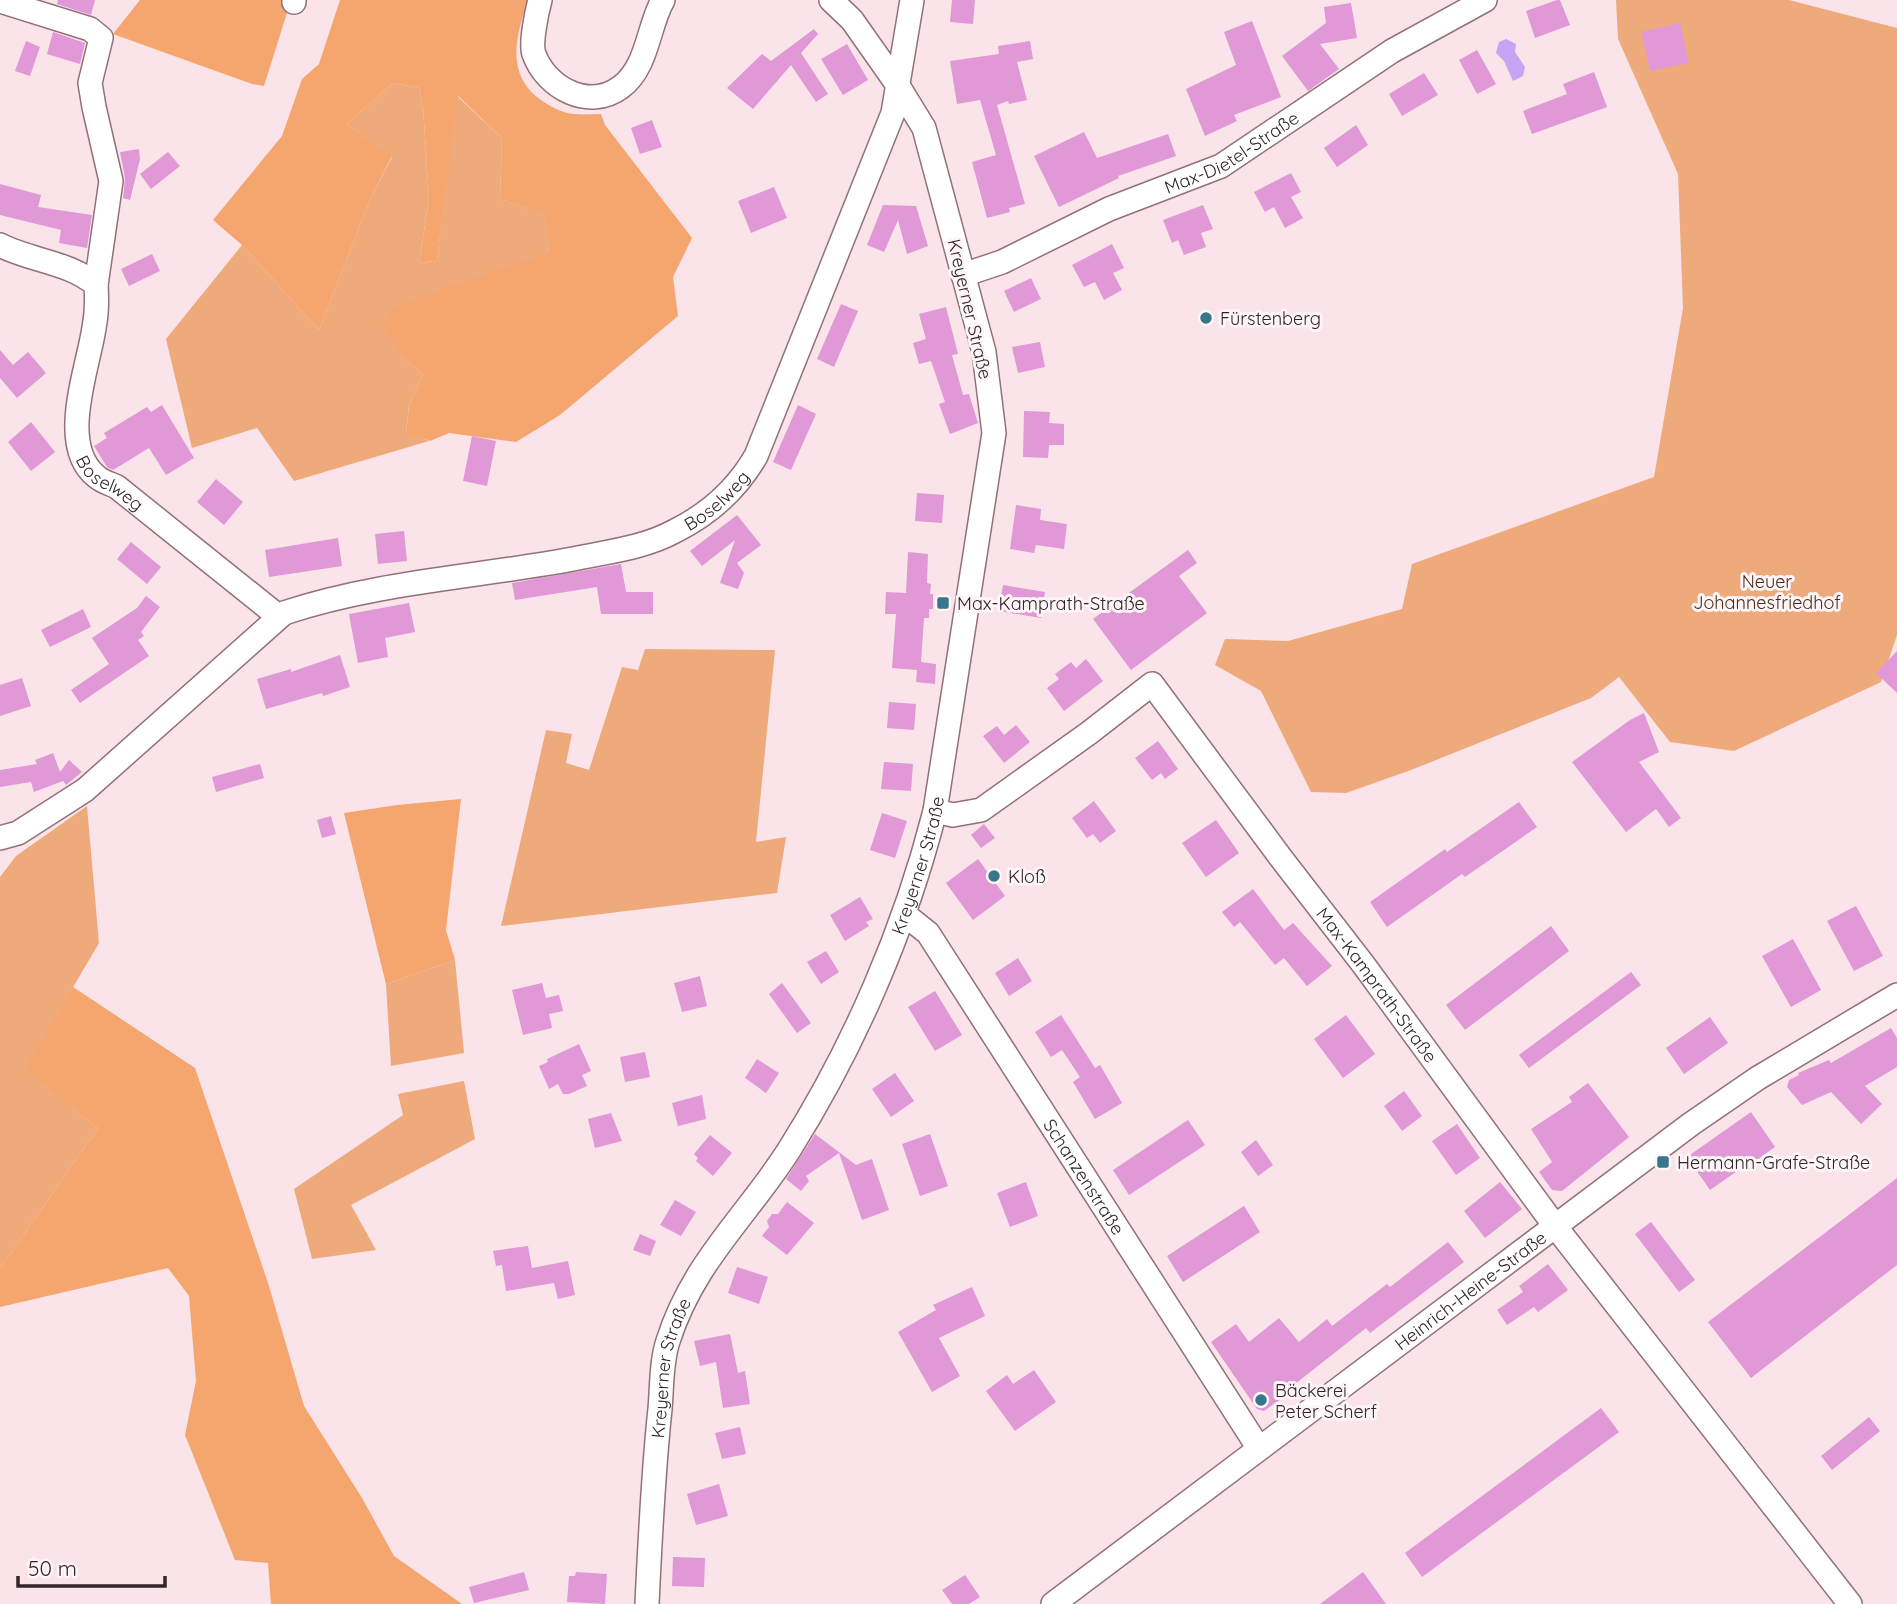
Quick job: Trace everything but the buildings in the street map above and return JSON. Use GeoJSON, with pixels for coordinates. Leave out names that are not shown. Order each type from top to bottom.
{"type":"FeatureCollection","features":[{"type":"Feature","properties":{"kind":"street"},"geometry":{"type":"LineString","coordinates":[[540,0],[533,52],[547,75],[562,89],[581,97],[594,98],[606,96],[630,77],[638,65],[663,0]]}},
{"type":"Feature","properties":{"kind":"street","name":"Kreyerner Straße"},"geometry":{"type":"LineString","coordinates":[[647,1604],[655,1461],[667,1343],[684,1301],[711,1253],[787,1153],[810,1115],[871,996],[904,914],[923,859],[935,811],[994,433],[984,352],[924,128],[852,20],[831,0]]}},
{"type":"Feature","properties":{"kind":"street","name":"Boselweg"},"geometry":{"type":"LineString","coordinates":[[9,835],[85,790],[278,616],[310,604],[363,592],[541,565],[633,547],[674,532],[725,498],[737,486],[756,456],[893,113],[912,0]]}},
{"type":"Feature","properties":{"kind":"street","name":"Max-Dietel-Straße"},"geometry":{"type":"LineString","coordinates":[[963,275],[1002,262],[1109,209],[1222,166],[1392,51],[1485,0]]}},
{"type":"Feature","properties":{"kind":"street","name":"Boselweg"},"geometry":{"type":"LineString","coordinates":[[0,1],[90,29],[101,38],[90,83],[111,181],[96,285],[94,329],[80,393],[77,426],[80,453],[97,477],[117,488],[278,616]]}},
{"type":"Feature","properties":{"kind":"street"},"geometry":{"type":"LineString","coordinates":[[0,245],[23,257],[70,268],[96,285]]}},
{"type":"Feature","properties":{"kind":"street","name":"Max-Kamprath-Straße"},"geometry":{"type":"LineString","coordinates":[[935,811],[953,815],[981,810],[1152,684],[1280,858],[1363,964],[1555,1226]]}},
{"type":"Feature","properties":{"kind":"street"},"geometry":{"type":"LineString","coordinates":[[0,858],[9,835]]}},
{"type":"Feature","properties":{"kind":"street","name":"Schanzenstraße"},"geometry":{"type":"LineString","coordinates":[[904,914],[928,933],[1258,1447]]}},
{"type":"Feature","properties":{"kind":"street","name":"Heinrich-Heine-Straße"},"geometry":{"type":"LineString","coordinates":[[1065,1600],[1258,1447],[1691,1124],[1758,1078],[1897,995]]}},
{"type":"Feature","properties":{"kind":"street"},"geometry":{"type":"LineString","coordinates":[[1555,1226],[1850,1604]]}},
{"type":"Feature","properties":{"kind":"green space","name":"Neuer Johannesfriedhof"},"geometry":{"type":"Polygon","coordinates":[[[1616,0],[1789,0],[1897,28],[1897,635],[1881,682],[1734,751],[1670,742],[1619,677],[1591,698],[1411,770],[1346,793],[1311,792],[1261,691],[1215,665],[1225,639],[1288,641],[1402,609],[1412,564],[1654,477],[1683,308],[1678,174],[1618,39],[1616,0]]]}},
{"type":"Feature","properties":{"kind":"green space"},"geometry":{"type":"Polygon","coordinates":[[[393,83],[419,88],[423,105],[429,199],[419,264],[437,260],[457,96],[502,138],[500,199],[547,215],[549,253],[395,306],[407,360],[423,375],[409,406],[406,432],[429,441],[294,481],[257,428],[192,448],[166,339],[242,245],[319,330],[370,199],[392,157],[346,124],[393,83]]]}},
{"type":"Feature","properties":{"kind":"green space"},"geometry":{"type":"Polygon","coordinates":[[[645,649],[775,650],[756,842],[786,837],[777,893],[501,926],[546,730],[572,734],[566,763],[589,770],[622,667],[638,670],[645,649]]]}},
{"type":"Feature","properties":{"kind":"green space"},"geometry":{"type":"Polygon","coordinates":[[[87,806],[99,943],[25,1069],[98,1128],[0,1269],[0,877],[16,856],[87,806]]]}},
{"type":"Feature","properties":{"kind":"green space"},"geometry":{"type":"Polygon","coordinates":[[[455,960],[464,1053],[391,1066],[386,984],[455,960]]]}},
{"type":"Feature","properties":{"kind":"green space"},"geometry":{"type":"Polygon","coordinates":[[[464,1081],[475,1139],[351,1205],[376,1250],[312,1259],[294,1189],[403,1115],[398,1094],[464,1081]]]}},
{"type":"Feature","properties":{"kind":"shaded area"},"geometry":{"type":"Polygon","coordinates":[[[140,0],[291,0],[264,86],[113,34],[140,0]]]}},
{"type":"Feature","properties":{"kind":"shaded area"},"geometry":{"type":"Polygon","coordinates":[[[340,0],[528,0],[516,56],[523,81],[544,102],[558,110],[574,114],[601,114],[605,125],[692,238],[673,277],[678,316],[560,415],[516,442],[449,433],[430,441],[406,433],[409,406],[423,375],[407,360],[382,327],[394,306],[549,252],[546,215],[500,199],[502,138],[458,96],[437,260],[419,264],[429,199],[423,105],[419,88],[393,83],[346,124],[392,156],[370,199],[319,330],[242,245],[213,220],[282,136],[302,79],[319,64],[340,0]]]}},
{"type":"Feature","properties":{"kind":"shaded area"},"geometry":{"type":"Polygon","coordinates":[[[1506,39],[1516,44],[1515,52],[1525,67],[1523,76],[1513,81],[1504,61],[1496,53],[1499,42],[1506,39]]]}},
{"type":"Feature","properties":{"kind":"shaded area"},"geometry":{"type":"Polygon","coordinates":[[[461,799],[446,930],[455,960],[386,984],[344,813],[461,799]]]}},
{"type":"Feature","properties":{"kind":"shaded area"},"geometry":{"type":"Polygon","coordinates":[[[73,987],[195,1068],[269,1286],[304,1406],[362,1498],[394,1556],[462,1604],[271,1604],[268,1563],[235,1560],[185,1435],[196,1381],[189,1296],[168,1268],[0,1307],[0,1269],[98,1128],[24,1069],[73,987]]]}},
{"type":"Feature","properties":{"kind":"place","name":"Fürstenberg"},"geometry":{"type":"Point","coordinates":[1206,318]}},
{"type":"Feature","properties":{"kind":"place","name":"Max-Kamprath-Straße"},"geometry":{"type":"Point","coordinates":[943,603]}},
{"type":"Feature","properties":{"kind":"place","name":"Kloß"},"geometry":{"type":"Point","coordinates":[994,876]}},
{"type":"Feature","properties":{"kind":"place","name":"Hermann-Grafe-Straße"},"geometry":{"type":"Point","coordinates":[1663,1162]}},
{"type":"Feature","properties":{"kind":"place","name":"Bäckerei Peter Scherf"},"geometry":{"type":"Point","coordinates":[1261,1400]}}]}
